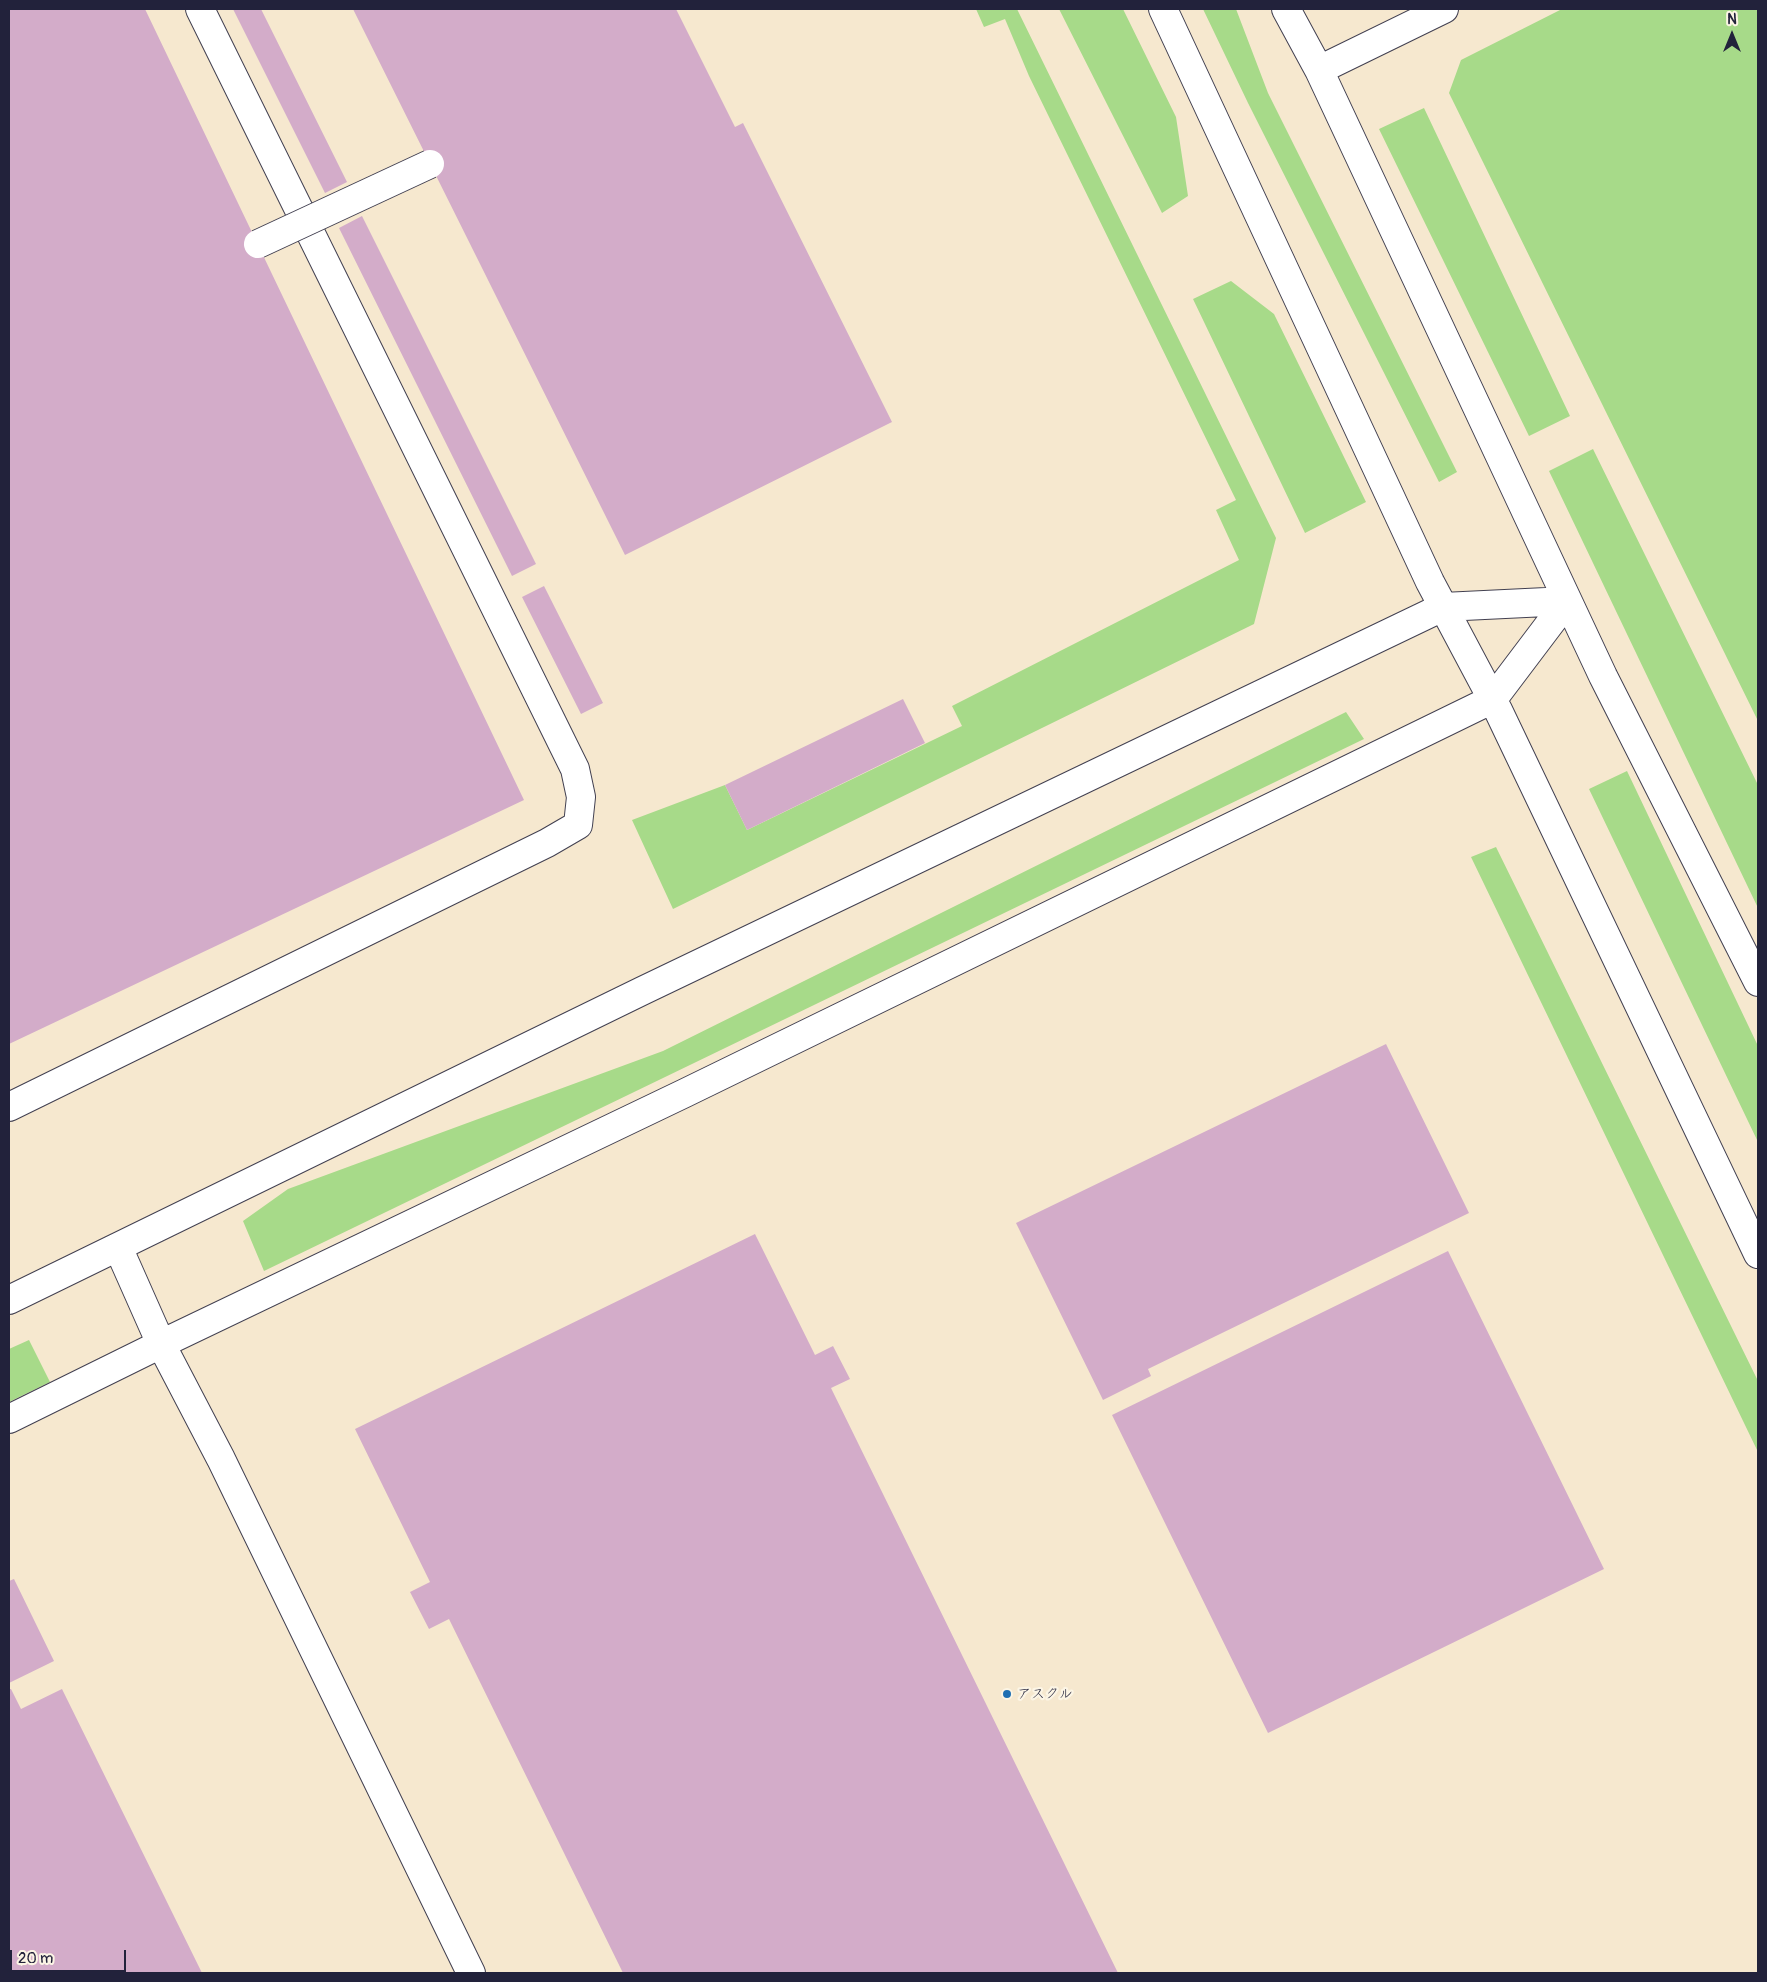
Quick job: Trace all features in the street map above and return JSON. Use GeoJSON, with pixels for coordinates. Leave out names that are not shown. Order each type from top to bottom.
{"type":"FeatureCollection","features":[{"type":"Feature","properties":{"kind":"street"},"geometry":{"type":"LineString","coordinates":[[9,1107],[538,847],[578,825],[581,797],[575,769],[200,9]]}},
{"type":"Feature","properties":{"kind":"street"},"geometry":{"type":"LineString","coordinates":[[1163,9],[1443,607],[1492,699],[1758,1254]]}},
{"type":"Feature","properties":{"kind":"street"},"geometry":{"type":"LineString","coordinates":[[1286,9],[1319,70],[1603,676],[1758,982]]}},
{"type":"Feature","properties":{"kind":"street"},"geometry":{"type":"LineString","coordinates":[[1319,70],[1444,9]]}},
{"type":"Feature","properties":{"kind":"street"},"geometry":{"type":"LineString","coordinates":[[258,244],[430,164]]}},
{"type":"Feature","properties":{"kind":"street"},"geometry":{"type":"LineString","coordinates":[[9,1300],[642,991],[1443,607],[1567,600]]}},
{"type":"Feature","properties":{"kind":"street"},"geometry":{"type":"LineString","coordinates":[[9,1419],[161,1344],[685,1093],[1492,699],[1567,600]]}},
{"type":"Feature","properties":{"kind":"street"},"geometry":{"type":"LineString","coordinates":[[118,1247],[161,1344],[221,1459],[471,1973]]}},
{"type":"Feature","properties":{"kind":"green space"},"geometry":{"type":"Polygon","coordinates":[[[976,9],[1017,9],[1276,538],[1254,624],[673,909],[632,820],[725,785],[747,830],[962,726],[952,706],[1239,560],[1216,510],[1236,500],[1029,76],[1005,19],[984,27],[976,9]]]}},
{"type":"Feature","properties":{"kind":"green space"},"geometry":{"type":"Polygon","coordinates":[[[1059,9],[1123,9],[1176,117],[1188,196],[1162,213],[1059,9]]]}},
{"type":"Feature","properties":{"kind":"green space"},"geometry":{"type":"Polygon","coordinates":[[[1203,9],[1236,9],[1268,93],[1457,472],[1439,482],[1248,103],[1203,9]]]}},
{"type":"Feature","properties":{"kind":"green space"},"geometry":{"type":"Polygon","coordinates":[[[1562,9],[1758,9],[1758,721],[1449,93],[1461,60],[1562,9]]]}},
{"type":"Feature","properties":{"kind":"green space"},"geometry":{"type":"Polygon","coordinates":[[[1424,108],[1570,416],[1529,436],[1379,129],[1424,108]]]}},
{"type":"Feature","properties":{"kind":"green space"},"geometry":{"type":"Polygon","coordinates":[[[1231,281],[1274,314],[1366,502],[1305,533],[1193,299],[1231,281]]]}},
{"type":"Feature","properties":{"kind":"green space"},"geometry":{"type":"Polygon","coordinates":[[[1593,449],[1758,785],[1758,908],[1549,471],[1593,449]]]}},
{"type":"Feature","properties":{"kind":"green space"},"geometry":{"type":"Polygon","coordinates":[[[1346,712],[1364,739],[264,1271],[243,1221],[288,1189],[663,1051],[1346,712]]]}},
{"type":"Feature","properties":{"kind":"green space"},"geometry":{"type":"Polygon","coordinates":[[[1627,771],[1758,1046],[1758,1142],[1589,789],[1627,771]]]}},
{"type":"Feature","properties":{"kind":"green space"},"geometry":{"type":"Polygon","coordinates":[[[1496,847],[1758,1381],[1758,1452],[1471,857],[1496,847]]]}},
{"type":"Feature","properties":{"kind":"green space"},"geometry":{"type":"Polygon","coordinates":[[[29,1340],[50,1382],[9,1402],[9,1349],[29,1340]]]}},
{"type":"Feature","properties":{"kind":"building"},"geometry":{"type":"Polygon","coordinates":[[[9,9],[145,9],[524,800],[9,1044],[9,9]]]}},
{"type":"Feature","properties":{"kind":"building"},"geometry":{"type":"Polygon","coordinates":[[[233,9],[261,9],[347,182],[325,193],[233,9]]]}},
{"type":"Feature","properties":{"kind":"building"},"geometry":{"type":"Polygon","coordinates":[[[353,9],[676,9],[735,127],[743,123],[892,422],[625,555],[353,9]]]}},
{"type":"Feature","properties":{"kind":"building"},"geometry":{"type":"Polygon","coordinates":[[[362,216],[536,564],[512,576],[339,228],[362,216]]]}},
{"type":"Feature","properties":{"kind":"building"},"geometry":{"type":"Polygon","coordinates":[[[544,586],[603,703],[581,714],[522,597],[544,586]]]}},
{"type":"Feature","properties":{"kind":"building"},"geometry":{"type":"Polygon","coordinates":[[[903,699],[925,743],[747,830],[725,785],[903,699]]]}},
{"type":"Feature","properties":{"kind":"building"},"geometry":{"type":"Polygon","coordinates":[[[1386,1044],[1469,1213],[1148,1369],[1151,1376],[1103,1400],[1016,1223],[1386,1044]]]}},
{"type":"Feature","properties":{"kind":"building"},"geometry":{"type":"Polygon","coordinates":[[[755,1234],[815,1355],[833,1346],[850,1379],[831,1388],[1118,1973],[623,1973],[449,1619],[429,1629],[410,1592],[430,1582],[355,1429],[755,1234]]]}},
{"type":"Feature","properties":{"kind":"building"},"geometry":{"type":"Polygon","coordinates":[[[1448,1251],[1604,1569],[1268,1733],[1112,1415],[1448,1251]]]}},
{"type":"Feature","properties":{"kind":"building"},"geometry":{"type":"Polygon","coordinates":[[[14,1579],[54,1661],[9,1683],[9,1581],[14,1579]]]}},
{"type":"Feature","properties":{"kind":"building"},"geometry":{"type":"Polygon","coordinates":[[[9,1689],[11,1689],[21,1709],[62,1689],[202,1973],[9,1973],[9,1689]]]}},
{"type":"Feature","properties":{"kind":"place","name":"アスクル"},"geometry":{"type":"Point","coordinates":[1007,1694]}}]}
